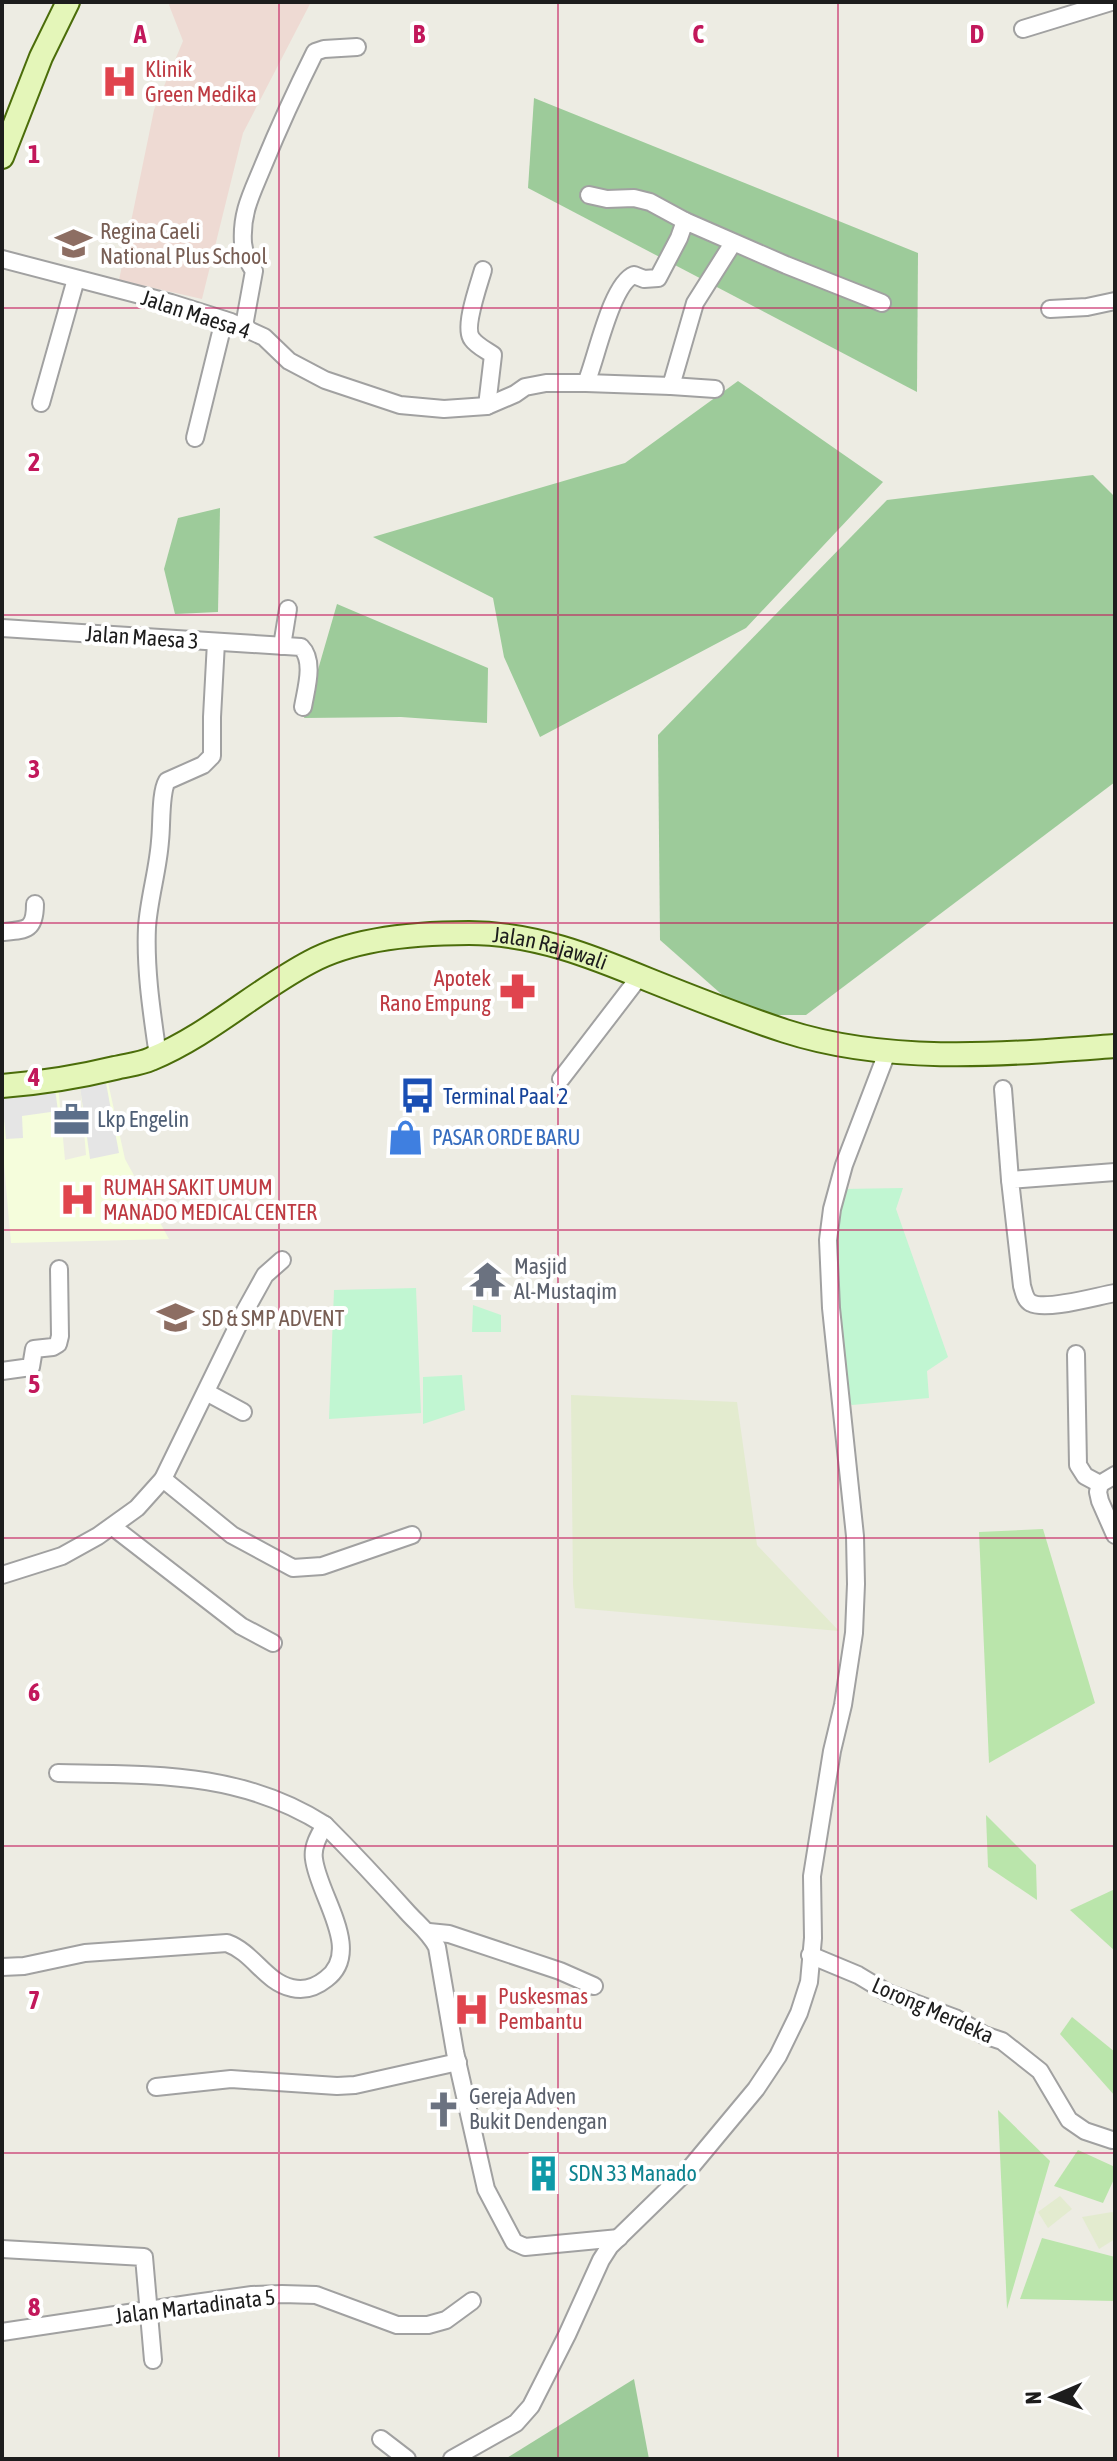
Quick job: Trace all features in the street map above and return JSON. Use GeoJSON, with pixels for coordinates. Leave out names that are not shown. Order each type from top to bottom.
{"type":"FeatureCollection","features":[{"type":"Feature","properties":{"kind":"street"},"geometry":{"type":"LineString","coordinates":[[4,148],[41,57],[68,2]]}},
{"type":"Feature","properties":{"kind":"street"},"geometry":{"type":"LineString","coordinates":[[1023,29],[1111,2]]}},
{"type":"Feature","properties":{"kind":"street"},"geometry":{"type":"LineString","coordinates":[[244,326],[254,271],[246,260],[243,243],[250,193],[287,106],[315,52],[357,47]]}},
{"type":"Feature","properties":{"kind":"street"},"geometry":{"type":"LineString","coordinates":[[589,195],[650,202],[733,243],[882,303]]}},
{"type":"Feature","properties":{"kind":"street"},"geometry":{"type":"LineString","coordinates":[[586,383],[601,334],[625,281],[634,275],[644,279],[658,278],[685,221]]}},
{"type":"Feature","properties":{"kind":"street"},"geometry":{"type":"LineString","coordinates":[[671,386],[695,303],[733,243]]}},
{"type":"Feature","properties":{"kind":"street","name":"Jalan Maesa 4"},"geometry":{"type":"LineString","coordinates":[[2,259],[171,303],[244,326],[264,337],[289,361],[325,380],[400,405],[444,409],[487,406],[525,387],[546,383],[715,389]]}},
{"type":"Feature","properties":{"kind":"street"},"geometry":{"type":"LineString","coordinates":[[483,270],[469,335],[493,355],[487,406]]}},
{"type":"Feature","properties":{"kind":"street"},"geometry":{"type":"LineString","coordinates":[[41,403],[76,279]]}},
{"type":"Feature","properties":{"kind":"street"},"geometry":{"type":"LineString","coordinates":[[1050,309],[1087,307],[1115,301]]}},
{"type":"Feature","properties":{"kind":"street"},"geometry":{"type":"LineString","coordinates":[[195,438],[224,320]]}},
{"type":"Feature","properties":{"kind":"street"},"geometry":{"type":"LineString","coordinates":[[288,609],[282,646],[301,647],[306,652],[309,672],[303,707]]}},
{"type":"Feature","properties":{"kind":"street","name":"Jalan Maesa 3"},"geometry":{"type":"LineString","coordinates":[[2,628],[282,646]]}},
{"type":"Feature","properties":{"kind":"street"},"geometry":{"type":"LineString","coordinates":[[158,1056],[147,928],[159,858],[162,796],[167,781],[203,765],[212,756],[216,642]]}},
{"type":"Feature","properties":{"kind":"street"},"geometry":{"type":"LineString","coordinates":[[2,932],[23,930],[32,924],[35,904]]}},
{"type":"Feature","properties":{"kind":"street","name":"Jalan Rajawali"},"geometry":{"type":"LineString","coordinates":[[2,1086],[91,1074],[146,1061],[230,1015],[313,960],[341,948],[410,936],[469,933],[503,935],[585,954],[785,1031],[827,1042],[962,1055],[1115,1046]]}},
{"type":"Feature","properties":{"kind":"street"},"geometry":{"type":"LineString","coordinates":[[561,1079],[640,976]]}},
{"type":"Feature","properties":{"kind":"street"},"geometry":{"type":"LineString","coordinates":[[452,2459],[516,2423],[531,2406],[610,2246],[691,2167],[756,2089],[778,2056],[799,2013],[809,1982],[813,1938],[812,1876],[854,1633],[856,1584],[855,1536],[831,1308],[828,1240],[832,1209],[844,1165],[888,1050]]}},
{"type":"Feature","properties":{"kind":"street"},"geometry":{"type":"LineString","coordinates":[[1003,1089],[1010,1180],[1026,1298],[1031,1303],[1044,1305],[1115,1293]]}},
{"type":"Feature","properties":{"kind":"street"},"geometry":{"type":"LineString","coordinates":[[1010,1180],[1115,1172]]}},
{"type":"Feature","properties":{"kind":"street"},"geometry":{"type":"LineString","coordinates":[[2,1575],[62,1556],[113,1527],[137,1508],[163,1479],[245,1311],[265,1275],[282,1260]]}},
{"type":"Feature","properties":{"kind":"street"},"geometry":{"type":"LineString","coordinates":[[2,1371],[31,1367],[34,1349],[58,1344],[59,1269]]}},
{"type":"Feature","properties":{"kind":"street"},"geometry":{"type":"LineString","coordinates":[[1076,1354],[1078,1465],[1085,1476],[1100,1484]]}},
{"type":"Feature","properties":{"kind":"street"},"geometry":{"type":"LineString","coordinates":[[206,1392],[243,1412]]}},
{"type":"Feature","properties":{"kind":"street"},"geometry":{"type":"LineString","coordinates":[[1115,1475],[1100,1484],[1098,1492],[1115,1535]]}},
{"type":"Feature","properties":{"kind":"street"},"geometry":{"type":"LineString","coordinates":[[163,1479],[232,1535],[293,1568],[322,1566],[412,1535]]}},
{"type":"Feature","properties":{"kind":"street"},"geometry":{"type":"LineString","coordinates":[[113,1527],[241,1626],[273,1643]]}},
{"type":"Feature","properties":{"kind":"street"},"geometry":{"type":"LineString","coordinates":[[58,1773],[152,1775],[228,1784],[268,1797],[325,1825],[429,1932],[437,1947],[486,2189],[514,2242],[525,2247],[619,2238]]}},
{"type":"Feature","properties":{"kind":"street"},"geometry":{"type":"LineString","coordinates":[[2,1967],[24,1966],[85,1953],[227,1943],[240,1948],[279,1983],[293,1989],[318,1985],[339,1966],[342,1955],[336,1920],[322,1890],[313,1857],[317,1838],[325,1825]]}},
{"type":"Feature","properties":{"kind":"street"},"geometry":{"type":"LineString","coordinates":[[429,1932],[449,1934],[560,1971],[594,1986]]}},
{"type":"Feature","properties":{"kind":"street","name":"Lorong Merdeka"},"geometry":{"type":"LineString","coordinates":[[810,1955],[858,1975],[888,1993],[955,2018],[984,2035],[1002,2041],[1040,2071],[1069,2120],[1085,2131],[1112,2140]]}},
{"type":"Feature","properties":{"kind":"street"},"geometry":{"type":"LineString","coordinates":[[156,2087],[231,2079],[355,2085],[458,2062]]}},
{"type":"Feature","properties":{"kind":"street"},"geometry":{"type":"LineString","coordinates":[[2,2249],[144,2257],[153,2360]]}},
{"type":"Feature","properties":{"kind":"street","name":"Jalan Martadinata 5"},"geometry":{"type":"LineString","coordinates":[[2,2332],[252,2295],[316,2295],[397,2325],[428,2325],[446,2320],[472,2301]]}},
{"type":"Feature","properties":{"kind":"street"},"geometry":{"type":"LineString","coordinates":[[381,2439],[407,2459]]}},
{"type":"Feature","properties":{"kind":"shaded area"},"geometry":{"type":"Polygon","coordinates":[[[170,2],[311,2],[243,133],[202,299],[119,280],[154,110],[183,41],[170,2]]]}},
{"type":"Feature","properties":{"kind":"shaded area","name":"RUMAH SAKIT UMUM MANADO MEDICAL CENTER"},"geometry":{"type":"Polygon","coordinates":[[[107,1078],[125,1159],[169,1239],[11,1243],[2,1141],[2,1093],[58,1084],[65,1160],[86,1155],[80,1083],[107,1078]]]}},
{"type":"Feature","properties":{"kind":"shaded area"},"geometry":{"type":"Polygon","coordinates":[[[106,1083],[119,1153],[90,1159],[80,1087],[106,1083]]]}},
{"type":"Feature","properties":{"kind":"shaded area"},"geometry":{"type":"Polygon","coordinates":[[[55,1089],[58,1111],[22,1116],[23,1138],[6,1139],[2,1097],[55,1089]]]}},
{"type":"Feature","properties":{"kind":"shaded area"},"geometry":{"type":"Polygon","coordinates":[[[903,1188],[896,1209],[948,1357],[927,1371],[929,1398],[852,1405],[845,1398],[831,1241],[841,1189],[903,1188]]]}},
{"type":"Feature","properties":{"kind":"shaded area"},"geometry":{"type":"Polygon","coordinates":[[[416,1288],[421,1413],[329,1419],[334,1290],[416,1288]]]}},
{"type":"Feature","properties":{"kind":"shaded area"},"geometry":{"type":"Polygon","coordinates":[[[473,1305],[501,1315],[501,1332],[472,1332],[473,1305]]]}},
{"type":"Feature","properties":{"kind":"shaded area"},"geometry":{"type":"Polygon","coordinates":[[[462,1375],[465,1410],[423,1424],[423,1377],[462,1375]]]}},
{"type":"Feature","properties":{"kind":"shaded area"},"geometry":{"type":"Polygon","coordinates":[[[571,1395],[737,1402],[757,1545],[839,1631],[575,1608],[571,1395]]]}},
{"type":"Feature","properties":{"kind":"shaded area"},"geometry":{"type":"Polygon","coordinates":[[[1060,2196],[1072,2209],[1048,2228],[1038,2212],[1060,2196]]]}},
{"type":"Feature","properties":{"kind":"shaded area"},"geometry":{"type":"Polygon","coordinates":[[[1115,2214],[1115,2239],[1099,2249],[1082,2217],[1115,2214]]]}},
{"type":"Feature","properties":{"kind":"green space"},"geometry":{"type":"Polygon","coordinates":[[[534,98],[918,253],[917,392],[528,188],[534,98]]]}},
{"type":"Feature","properties":{"kind":"green space"},"geometry":{"type":"Polygon","coordinates":[[[738,381],[883,482],[746,628],[540,737],[504,657],[493,598],[373,537],[625,463],[738,381]]]}},
{"type":"Feature","properties":{"kind":"green space"},"geometry":{"type":"Polygon","coordinates":[[[1093,475],[1115,497],[1115,782],[806,1015],[745,1015],[660,940],[658,735],[887,500],[1093,475]]]}},
{"type":"Feature","properties":{"kind":"green space"},"geometry":{"type":"Polygon","coordinates":[[[220,508],[218,612],[175,614],[164,569],[178,518],[220,508]]]}},
{"type":"Feature","properties":{"kind":"green space"},"geometry":{"type":"Polygon","coordinates":[[[337,604],[488,668],[487,723],[401,717],[304,718],[337,604]]]}},
{"type":"Feature","properties":{"kind":"green space"},"geometry":{"type":"Polygon","coordinates":[[[1043,1529],[1095,1703],[989,1763],[979,1532],[1043,1529]]]}},
{"type":"Feature","properties":{"kind":"green space"},"geometry":{"type":"Polygon","coordinates":[[[986,1815],[1036,1865],[1037,1900],[988,1867],[986,1815]]]}},
{"type":"Feature","properties":{"kind":"green space"},"geometry":{"type":"Polygon","coordinates":[[[1115,1889],[1115,1951],[1070,1910],[1115,1889]]]}},
{"type":"Feature","properties":{"kind":"green space"},"geometry":{"type":"Polygon","coordinates":[[[1072,2017],[1115,2052],[1115,2096],[1060,2034],[1072,2017]]]}},
{"type":"Feature","properties":{"kind":"green space"},"geometry":{"type":"Polygon","coordinates":[[[998,2110],[1050,2161],[1007,2309],[998,2110]]]}},
{"type":"Feature","properties":{"kind":"green space"},"geometry":{"type":"Polygon","coordinates":[[[1078,2150],[1115,2167],[1115,2177],[1103,2203],[1054,2186],[1078,2150]]]}},
{"type":"Feature","properties":{"kind":"green space"},"geometry":{"type":"Polygon","coordinates":[[[1042,2238],[1115,2257],[1115,2301],[1020,2299],[1042,2238]]]}},
{"type":"Feature","properties":{"kind":"green space"},"geometry":{"type":"Polygon","coordinates":[[[634,2379],[649,2459],[505,2459],[634,2379]]]}},
{"type":"Feature","properties":{"kind":"place","name":"Klinik Green Medika"},"geometry":{"type":"Point","coordinates":[119,82]}},
{"type":"Feature","properties":{"kind":"place","name":"Regina Caeli National Plus School"},"geometry":{"type":"Point","coordinates":[74,244]}},
{"type":"Feature","properties":{"kind":"place","name":"Apotek Rano Empung"},"geometry":{"type":"Point","coordinates":[517,991]}},
{"type":"Feature","properties":{"kind":"place","name":"Terminal Paal 2"},"geometry":{"type":"Point","coordinates":[417,1096]}},
{"type":"Feature","properties":{"kind":"place","name":"Lkp Engelin"},"geometry":{"type":"Point","coordinates":[71,1119]}},
{"type":"Feature","properties":{"kind":"place","name":"PASAR ORDE BARU"},"geometry":{"type":"Point","coordinates":[406,1137]}},
{"type":"Feature","properties":{"kind":"place","name":"RUMAH SAKIT UMUM MANADO MEDICAL CENTER"},"geometry":{"type":"Point","coordinates":[77,1200]}},
{"type":"Feature","properties":{"kind":"place","name":"Masjid Al-Mustaqim"},"geometry":{"type":"Point","coordinates":[488,1279]}},
{"type":"Feature","properties":{"kind":"place","name":"SD & SMP ADVENT"},"geometry":{"type":"Point","coordinates":[176,1318]}},
{"type":"Feature","properties":{"kind":"place","name":"Puskesmas Pembantu"},"geometry":{"type":"Point","coordinates":[472,2009]}},
{"type":"Feature","properties":{"kind":"place","name":"Gereja Adven Bukit Dendengan"},"geometry":{"type":"Point","coordinates":[443,2109]}},
{"type":"Feature","properties":{"kind":"place","name":"SDN 33 Manado"},"geometry":{"type":"Point","coordinates":[543,2173]}}]}
